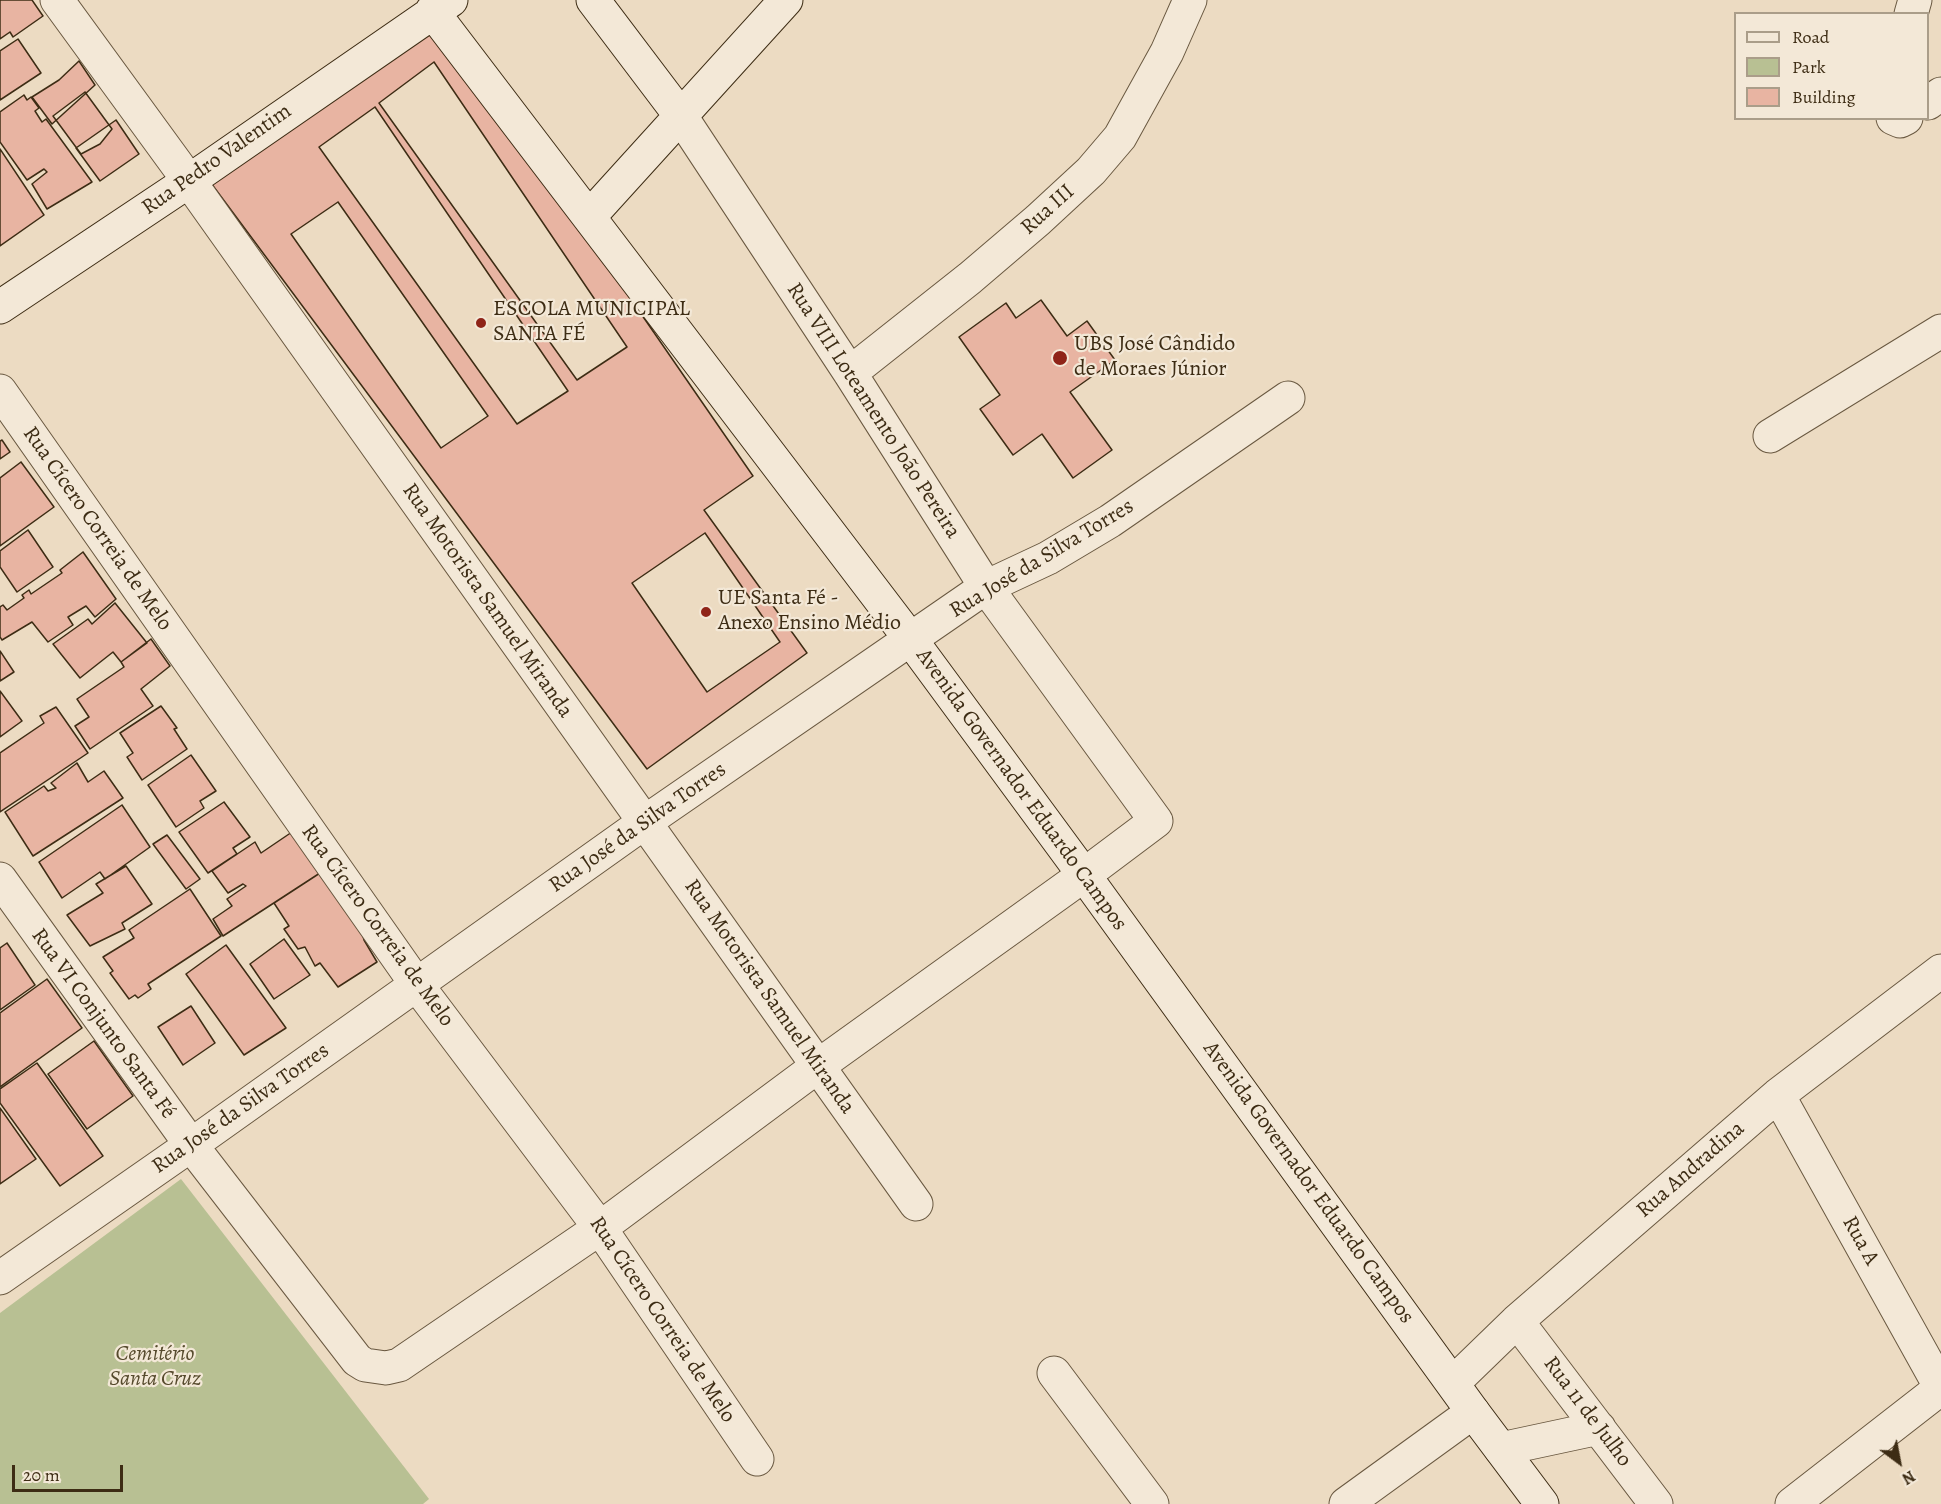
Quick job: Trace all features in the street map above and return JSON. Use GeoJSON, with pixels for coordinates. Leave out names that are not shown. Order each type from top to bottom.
{"type":"FeatureCollection","features":[{"type":"Feature","properties":{"kind":"street","name":"Rua Motorista Samuel Miranda"},"geometry":{"type":"LineString","coordinates":[[57,0],[189,181],[916,1204]]}},
{"type":"Feature","properties":{"kind":"street","name":"Rua VIII Loteamento João Pereira"},"geometry":{"type":"LineString","coordinates":[[593,0],[680,115],[850,373],[986,587],[1156,821],[1084,876]]}},
{"type":"Feature","properties":{"kind":"street"},"geometry":{"type":"LineString","coordinates":[[589,216],[786,0]]}},
{"type":"Feature","properties":{"kind":"street","name":"Rua III"},"geometry":{"type":"LineString","coordinates":[[850,373],[970,278],[1038,220],[1090,171],[1120,137],[1167,52],[1190,0]]}},
{"type":"Feature","properties":{"kind":"street","name":"Rua Pedro Valentim"},"geometry":{"type":"LineString","coordinates":[[0,307],[189,181],[435,4]]}},
{"type":"Feature","properties":{"kind":"street","name":"Avenida Governador Eduardo Campos"},"geometry":{"type":"LineString","coordinates":[[435,4],[589,216],[911,640],[1542,1504]]}},
{"type":"Feature","properties":{"kind":"street"},"geometry":{"type":"LineString","coordinates":[[1770,436],[1941,331]]}},
{"type":"Feature","properties":{"kind":"street","name":"Rua Cícero Correia de Melo"},"geometry":{"type":"LineString","coordinates":[[0,391],[417,985],[600,1228],[757,1459]]}},
{"type":"Feature","properties":{"kind":"street","name":"Rua José da Silva Torres"},"geometry":{"type":"LineString","coordinates":[[0,1278],[645,822],[986,587],[1048,558],[1110,521],[1288,398]]}},
{"type":"Feature","properties":{"kind":"street"},"geometry":{"type":"LineString","coordinates":[[600,1228],[818,1066],[1084,876]]}},
{"type":"Feature","properties":{"kind":"street","name":"Rua VI Conjunto Santa Fé"},"geometry":{"type":"LineString","coordinates":[[0,879],[190,1145],[357,1360],[377,1368],[399,1365],[600,1228]]}},
{"type":"Feature","properties":{"kind":"street","name":"Rua Andradina"},"geometry":{"type":"LineString","coordinates":[[1453,1383],[1517,1321],[1778,1095],[1941,971]]}},
{"type":"Feature","properties":{"kind":"street","name":"Rua A"},"geometry":{"type":"LineString","coordinates":[[1778,1095],[1941,1388]]}},
{"type":"Feature","properties":{"kind":"street","name":"Rua 11 de Julho"},"geometry":{"type":"LineString","coordinates":[[1517,1321],[1656,1504]]}},
{"type":"Feature","properties":{"kind":"street"},"geometry":{"type":"LineString","coordinates":[[1054,1373],[1152,1504]]}},
{"type":"Feature","properties":{"kind":"street"},"geometry":{"type":"LineString","coordinates":[[1792,1504],[1941,1388]]}},
{"type":"Feature","properties":{"kind":"street"},"geometry":{"type":"LineString","coordinates":[[1346,1504],[1473,1412]]}},
{"type":"Feature","properties":{"kind":"street"},"geometry":{"type":"LineString","coordinates":[[1501,1449],[1599,1428]]}},
{"type":"Feature","properties":{"kind":"green space","name":"Cemitério Santa Cruz"},"geometry":{"type":"Polygon","coordinates":[[[181,1179],[429,1499],[423,1504],[0,1504],[0,1313],[181,1179]]]}},
{"type":"Feature","properties":{"kind":"building"},"geometry":{"type":"Polygon","coordinates":[[[0,0],[32,0],[43,16],[13,37],[10,32],[0,39],[0,0]]]}},
{"type":"Feature","properties":{"kind":"building","name":"ESCOLA MUNICIPAL SANTA FÉ"},"geometry":{"type":"Polygon","coordinates":[[[432,11],[753,476],[704,510],[807,653],[647,769],[202,171],[432,11]]]}},
{"type":"Feature","properties":{"kind":"building"},"geometry":{"type":"Polygon","coordinates":[[[18,39],[41,73],[0,100],[0,51],[18,39]]]}},
{"type":"Feature","properties":{"kind":"building"},"geometry":{"type":"Polygon","coordinates":[[[79,61],[95,85],[52,124],[32,97],[59,80],[79,61]]]}},
{"type":"Feature","properties":{"kind":"building"},"geometry":{"type":"Polygon","coordinates":[[[434,62],[627,347],[577,380],[379,103],[434,62]]]}},
{"type":"Feature","properties":{"kind":"building"},"geometry":{"type":"Polygon","coordinates":[[[85,92],[112,129],[100,144],[81,154],[53,116],[85,92]]]}},
{"type":"Feature","properties":{"kind":"building"},"geometry":{"type":"Polygon","coordinates":[[[24,95],[27,100],[31,97],[39,108],[35,111],[42,122],[46,119],[92,182],[47,209],[32,184],[47,172],[44,169],[27,180],[0,142],[0,112],[24,95]]]}},
{"type":"Feature","properties":{"kind":"building"},"geometry":{"type":"Polygon","coordinates":[[[375,107],[568,391],[517,424],[319,147],[375,107]]]}},
{"type":"Feature","properties":{"kind":"building"},"geometry":{"type":"Polygon","coordinates":[[[116,120],[139,154],[100,181],[76,148],[116,120]]]}},
{"type":"Feature","properties":{"kind":"building"},"geometry":{"type":"Polygon","coordinates":[[[0,149],[44,215],[0,246],[0,149]]]}},
{"type":"Feature","properties":{"kind":"building"},"geometry":{"type":"Polygon","coordinates":[[[338,202],[488,416],[441,448],[291,234],[338,202]]]}},
{"type":"Feature","properties":{"kind":"building"},"geometry":{"type":"Polygon","coordinates":[[[1041,300],[1067,336],[1087,321],[1115,360],[1070,392],[1112,450],[1073,478],[1042,434],[1013,455],[980,409],[1000,395],[959,337],[1006,303],[1016,318],[1041,300]]]}},
{"type":"Feature","properties":{"kind":"building"},"geometry":{"type":"Polygon","coordinates":[[[2,440],[10,452],[0,459],[0,441],[2,440]]]}},
{"type":"Feature","properties":{"kind":"building"},"geometry":{"type":"Polygon","coordinates":[[[21,462],[54,507],[0,546],[0,478],[21,462]]]}},
{"type":"Feature","properties":{"kind":"building"},"geometry":{"type":"Polygon","coordinates":[[[28,530],[53,567],[17,592],[0,567],[0,551],[28,530]]]}},
{"type":"Feature","properties":{"kind":"building","name":"UE Santa Fé - Anexo Ensino Médio"},"geometry":{"type":"Polygon","coordinates":[[[705,533],[780,642],[707,692],[632,583],[705,533]]]}},
{"type":"Feature","properties":{"kind":"building"},"geometry":{"type":"Polygon","coordinates":[[[83,552],[116,599],[95,617],[86,606],[68,617],[73,625],[48,642],[32,622],[2,640],[0,637],[0,607],[3,605],[7,610],[24,598],[22,595],[29,590],[31,594],[62,573],[60,570],[83,552]]]}},
{"type":"Feature","properties":{"kind":"building"},"geometry":{"type":"Polygon","coordinates":[[[115,603],[147,643],[121,662],[113,652],[80,678],[53,644],[88,619],[92,624],[115,603]]]}},
{"type":"Feature","properties":{"kind":"building"},"geometry":{"type":"Polygon","coordinates":[[[151,639],[170,666],[141,689],[153,706],[90,749],[75,726],[89,717],[77,699],[124,667],[121,662],[151,639]]]}},
{"type":"Feature","properties":{"kind":"building"},"geometry":{"type":"Polygon","coordinates":[[[0,651],[14,672],[0,681],[0,651]]]}},
{"type":"Feature","properties":{"kind":"building"},"geometry":{"type":"Polygon","coordinates":[[[0,691],[22,721],[0,737],[0,691]]]}},
{"type":"Feature","properties":{"kind":"building"},"geometry":{"type":"Polygon","coordinates":[[[161,706],[177,728],[174,729],[187,749],[142,780],[127,757],[133,753],[120,733],[161,706]]]}},
{"type":"Feature","properties":{"kind":"building"},"geometry":{"type":"Polygon","coordinates":[[[56,707],[88,753],[0,812],[0,753],[44,723],[40,716],[56,707]]]}},
{"type":"Feature","properties":{"kind":"building"},"geometry":{"type":"Polygon","coordinates":[[[191,755],[216,791],[200,801],[204,808],[176,827],[148,785],[191,755]]]}},
{"type":"Feature","properties":{"kind":"building"},"geometry":{"type":"Polygon","coordinates":[[[77,763],[88,782],[104,771],[123,798],[33,856],[5,812],[44,786],[48,791],[56,788],[51,783],[77,763]]]}},
{"type":"Feature","properties":{"kind":"building"},"geometry":{"type":"Polygon","coordinates":[[[224,802],[250,837],[233,848],[237,854],[208,873],[179,832],[224,802]]]}},
{"type":"Feature","properties":{"kind":"building"},"geometry":{"type":"Polygon","coordinates":[[[122,805],[150,847],[105,879],[100,872],[62,898],[39,862],[122,805]]]}},
{"type":"Feature","properties":{"kind":"building"},"geometry":{"type":"Polygon","coordinates":[[[292,832],[320,873],[223,936],[213,919],[232,906],[227,899],[246,886],[243,884],[228,893],[212,871],[255,842],[261,853],[292,832]]]}},
{"type":"Feature","properties":{"kind":"building"},"geometry":{"type":"Polygon","coordinates":[[[167,835],[200,879],[186,889],[153,844],[167,835]]]}},
{"type":"Feature","properties":{"kind":"building"},"geometry":{"type":"Polygon","coordinates":[[[126,866],[152,904],[122,923],[125,929],[90,946],[67,915],[103,893],[96,884],[126,866]]]}},
{"type":"Feature","properties":{"kind":"building"},"geometry":{"type":"Polygon","coordinates":[[[320,873],[363,936],[377,962],[338,987],[320,963],[315,966],[305,947],[298,949],[284,929],[289,926],[274,903],[320,873]]]}},
{"type":"Feature","properties":{"kind":"building"},"geometry":{"type":"Polygon","coordinates":[[[190,889],[221,936],[148,984],[151,989],[138,998],[135,995],[129,999],[110,973],[113,971],[103,957],[134,938],[129,930],[190,889]]]}},
{"type":"Feature","properties":{"kind":"building"},"geometry":{"type":"Polygon","coordinates":[[[284,939],[310,975],[274,999],[250,964],[284,939]]]}},
{"type":"Feature","properties":{"kind":"building"},"geometry":{"type":"Polygon","coordinates":[[[7,943],[35,985],[0,1010],[0,948],[7,943]]]}},
{"type":"Feature","properties":{"kind":"building"},"geometry":{"type":"Polygon","coordinates":[[[226,945],[286,1028],[244,1055],[186,974],[226,945]]]}},
{"type":"Feature","properties":{"kind":"building"},"geometry":{"type":"Polygon","coordinates":[[[47,979],[82,1028],[0,1087],[0,1013],[47,979]]]}},
{"type":"Feature","properties":{"kind":"building"},"geometry":{"type":"Polygon","coordinates":[[[191,1006],[215,1043],[183,1065],[158,1027],[191,1006]]]}},
{"type":"Feature","properties":{"kind":"building"},"geometry":{"type":"Polygon","coordinates":[[[94,1041],[133,1096],[87,1129],[48,1074],[94,1041]]]}},
{"type":"Feature","properties":{"kind":"building"},"geometry":{"type":"Polygon","coordinates":[[[37,1063],[103,1156],[60,1186],[0,1103],[0,1089],[37,1063]]]}},
{"type":"Feature","properties":{"kind":"building"},"geometry":{"type":"Polygon","coordinates":[[[0,1108],[36,1159],[0,1184],[0,1108]]]}},
{"type":"Feature","properties":{"kind":"place","name":"ESCOLA MUNICIPAL SANTA FÉ"},"geometry":{"type":"Point","coordinates":[481,323]}},
{"type":"Feature","properties":{"kind":"place","name":"UBS José Cândido de Moraes Júnior"},"geometry":{"type":"Point","coordinates":[1060,358]}},
{"type":"Feature","properties":{"kind":"place","name":"UE Santa Fé - Anexo Ensino Médio"},"geometry":{"type":"Point","coordinates":[706,612]}}]}
